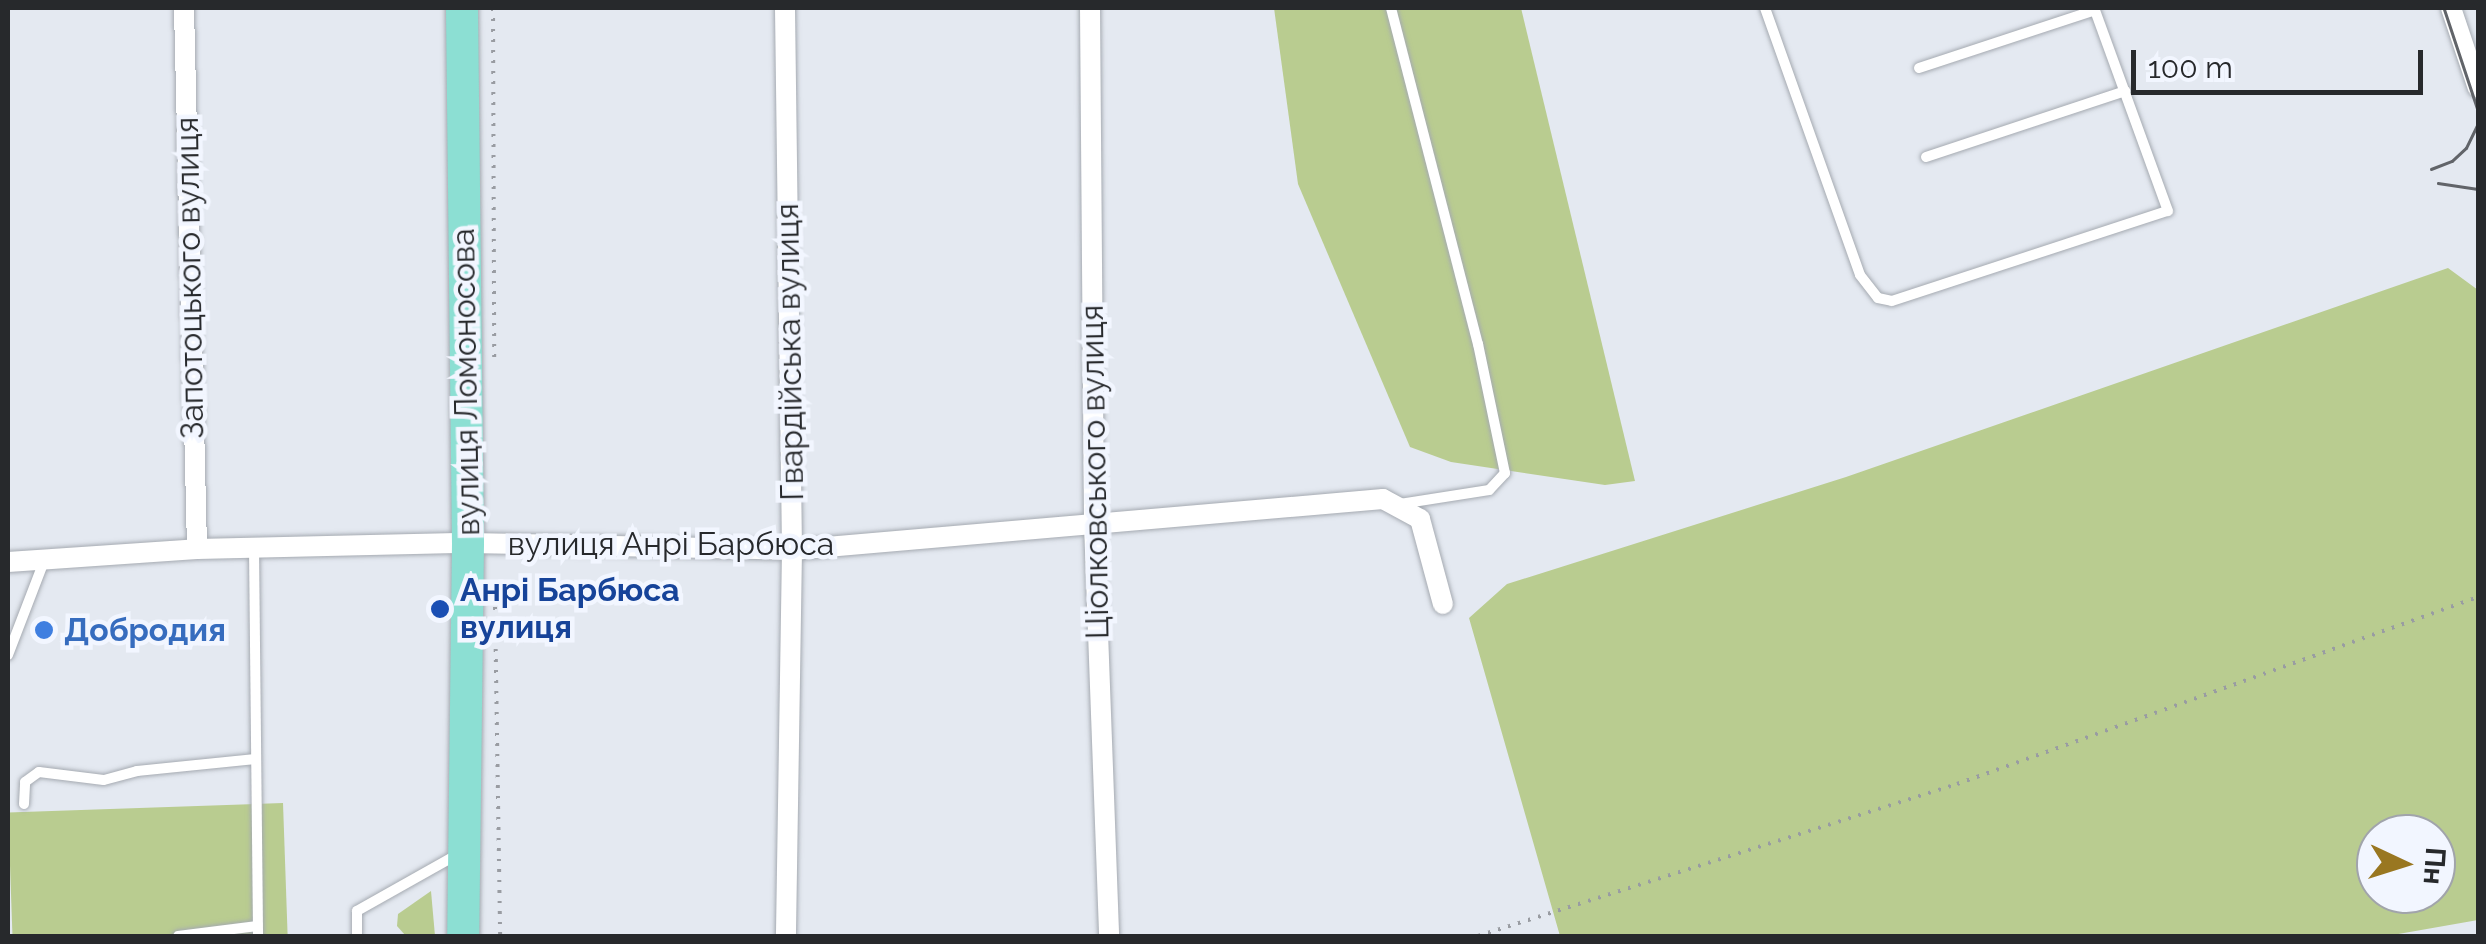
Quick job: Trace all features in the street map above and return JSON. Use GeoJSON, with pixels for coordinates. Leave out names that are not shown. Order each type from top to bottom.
{"type":"FeatureCollection","features":[{"type":"Feature","properties":{"kind":"main road","name":"вулиця Ломоносова"},"geometry":{"type":"LineString","coordinates":[[462,8],[468,543],[464,936]]}},
{"type":"Feature","properties":{"kind":"street","name":"Запотоцького вулиця"},"geometry":{"type":"LineString","coordinates":[[184,8],[196,550]]}},
{"type":"Feature","properties":{"kind":"street","name":"Гвардійська вулиця"},"geometry":{"type":"LineString","coordinates":[[786,8],[792,550],[786,936]]}},
{"type":"Feature","properties":{"kind":"street","name":"Ціолковського вулиця"},"geometry":{"type":"LineString","coordinates":[[1090,8],[1094,523],[1109,936]]}},
{"type":"Feature","properties":{"kind":"street"},"geometry":{"type":"LineString","coordinates":[[2451,8],[2478,88]]}},
{"type":"Feature","properties":{"kind":"street","name":"вулиця Анрі Барбюса"},"geometry":{"type":"LineString","coordinates":[[8,562],[196,550],[468,543],[792,550],[1382,499],[1394,505]]}},
{"type":"Feature","properties":{"kind":"street"},"geometry":{"type":"LineString","coordinates":[[1394,505],[1420,519],[1443,604]]}},
{"type":"Feature","properties":{"kind":"lane"},"geometry":{"type":"LineString","coordinates":[[1391,8],[1478,344],[1505,473],[1489,490],[1394,505]]}},
{"type":"Feature","properties":{"kind":"lane"},"geometry":{"type":"LineString","coordinates":[[1765,8],[1860,275],[1878,298],[1892,301],[2168,211],[2094,9],[1919,68]]}},
{"type":"Feature","properties":{"kind":"lane"},"geometry":{"type":"LineString","coordinates":[[1926,157],[2124,90]]}},
{"type":"Feature","properties":{"kind":"lane"},"geometry":{"type":"LineString","coordinates":[[178,936],[258,931],[254,548]]}},
{"type":"Feature","properties":{"kind":"lane"},"geometry":{"type":"LineString","coordinates":[[8,655],[44,560]]}},
{"type":"Feature","properties":{"kind":"lane"},"geometry":{"type":"LineString","coordinates":[[24,804],[25,782],[39,772],[104,780],[137,771],[255,759]]}},
{"type":"Feature","properties":{"kind":"lane"},"geometry":{"type":"LineString","coordinates":[[357,936],[357,910],[464,851]]}},
{"type":"Feature","properties":{"kind":"path"},"geometry":{"type":"LineString","coordinates":[[494,8],[494,365]]}},
{"type":"Feature","properties":{"kind":"path"},"geometry":{"type":"LineString","coordinates":[[1478,936],[1957,784],[2478,598]]}},
{"type":"Feature","properties":{"kind":"path"},"geometry":{"type":"LineString","coordinates":[[495,602],[500,936]]}},
{"type":"Feature","properties":{"kind":"green space"},"geometry":{"type":"Polygon","coordinates":[[[1274,8],[1521,8],[1635,481],[1605,485],[1451,462],[1410,447],[1298,184],[1274,8]]]}},
{"type":"Feature","properties":{"kind":"green space"},"geometry":{"type":"Polygon","coordinates":[[[2448,268],[2478,290],[2478,920],[2387,936],[1560,936],[1469,618],[1507,584],[1846,477],[2448,268]]]}},
{"type":"Feature","properties":{"kind":"green space"},"geometry":{"type":"Polygon","coordinates":[[[283,803],[288,936],[12,936],[8,813],[283,803]]]}},
{"type":"Feature","properties":{"kind":"green space"},"geometry":{"type":"Polygon","coordinates":[[[431,891],[435,936],[405,935],[397,926],[398,914],[431,891]]]}},
{"type":"Feature","properties":{"kind":"tram line"},"geometry":{"type":"LineString","coordinates":[[2444,8],[2478,110]]}},
{"type":"Feature","properties":{"kind":"tram line"},"geometry":{"type":"LineString","coordinates":[[2431,169],[2452,161],[2466,148],[2478,123]]}},
{"type":"Feature","properties":{"kind":"tram line"},"geometry":{"type":"LineString","coordinates":[[2438,183],[2478,189]]}},
{"type":"Feature","properties":{"kind":"place","name":"Анрі Барбюса вулиця"},"geometry":{"type":"Point","coordinates":[440,609]}},
{"type":"Feature","properties":{"kind":"place","name":"Добродия"},"geometry":{"type":"Point","coordinates":[44,630]}}]}
